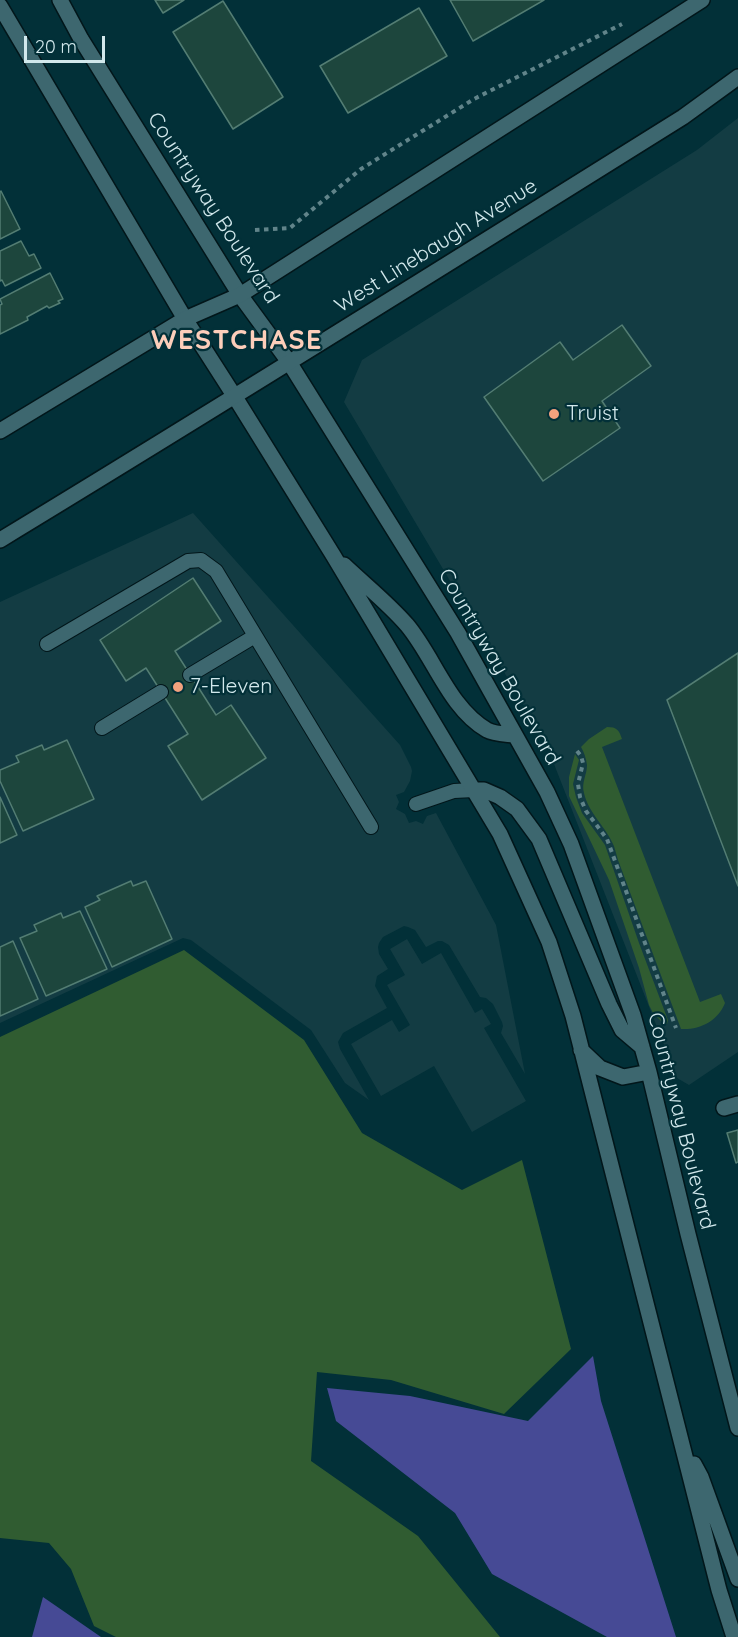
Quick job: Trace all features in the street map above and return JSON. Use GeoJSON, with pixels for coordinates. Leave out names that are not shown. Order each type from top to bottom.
{"type":"FeatureCollection","features":[{"type":"Feature","properties":{"kind":"street","name":"Countryway Boulevard"},"geometry":{"type":"LineString","coordinates":[[60,0],[81,39],[240,295],[290,362],[458,633],[547,792],[571,844],[632,1012],[738,1428]]}},
{"type":"Feature","properties":{"kind":"street"},"geometry":{"type":"LineString","coordinates":[[0,431],[184,319],[240,295],[702,0]]}},
{"type":"Feature","properties":{"kind":"street"},"geometry":{"type":"LineString","coordinates":[[0,6],[184,319],[333,555],[500,834],[549,942],[573,1016],[719,1590],[734,1637]]}},
{"type":"Feature","properties":{"kind":"street","name":"West Linebaugh Avenue"},"geometry":{"type":"LineString","coordinates":[[0,540],[235,397],[673,123],[738,76]]}},
{"type":"Feature","properties":{"kind":"street"},"geometry":{"type":"LineString","coordinates":[[333,555],[393,609],[407,625],[420,641],[448,689],[473,720],[489,732],[514,735]]}},
{"type":"Feature","properties":{"kind":"street"},"geometry":{"type":"LineString","coordinates":[[474,790],[484,790],[500,797],[517,809],[540,839],[609,1004],[622,1030],[642,1047]]}},
{"type":"Feature","properties":{"kind":"street"},"geometry":{"type":"LineString","coordinates":[[581,1050],[600,1068],[623,1077],[649,1072]]}},
{"type":"Feature","properties":{"kind":"street"},"geometry":{"type":"LineString","coordinates":[[682,1443],[701,1477],[738,1580]]}},
{"type":"Feature","properties":{"kind":"lane"},"geometry":{"type":"LineString","coordinates":[[48,644],[188,561],[201,560],[216,571],[371,827]]}},
{"type":"Feature","properties":{"kind":"lane"},"geometry":{"type":"LineString","coordinates":[[190,675],[255,636]]}},
{"type":"Feature","properties":{"kind":"lane"},"geometry":{"type":"LineString","coordinates":[[102,728],[161,692]]}},
{"type":"Feature","properties":{"kind":"lane"},"geometry":{"type":"LineString","coordinates":[[416,804],[454,791],[474,790]]}},
{"type":"Feature","properties":{"kind":"path"},"geometry":{"type":"LineString","coordinates":[[255,230],[290,228],[361,169],[474,99],[625,22]]}},
{"type":"Feature","properties":{"kind":"path"},"geometry":{"type":"LineString","coordinates":[[577,751],[583,763],[578,784],[580,797],[586,811],[607,839],[676,1028]]}},
{"type":"Feature","properties":{"kind":"shaded area","name":"WESTCHASE"},"geometry":{"type":"Polygon","coordinates":[[[738,118],[738,1052],[689,1085],[677,1078],[545,741],[344,402],[362,360],[697,150],[738,118]]]}},
{"type":"Feature","properties":{"kind":"shaded area"},"geometry":{"type":"Polygon","coordinates":[[[193,513],[400,745],[412,771],[404,792],[396,795],[399,802],[396,809],[405,814],[409,823],[416,821],[423,824],[427,816],[436,813],[496,925],[525,1074],[501,1033],[502,1022],[493,1004],[486,998],[480,997],[449,945],[438,941],[426,947],[415,930],[404,926],[383,937],[378,947],[379,954],[388,969],[377,976],[375,986],[387,1008],[343,1033],[338,1042],[369,1100],[345,1083],[311,1030],[191,940],[183,938],[0,1023],[0,602],[193,513]]]}},
{"type":"Feature","properties":{"kind":"shaded area"},"geometry":{"type":"Polygon","coordinates":[[[407,939],[422,964],[441,953],[475,1013],[482,1009],[491,1024],[484,1028],[526,1101],[472,1132],[434,1066],[381,1096],[351,1044],[392,1020],[399,1032],[410,1025],[387,985],[405,975],[390,949],[407,939]]]}},
{"type":"Feature","properties":{"kind":"shaded area"},"geometry":{"type":"Polygon","coordinates":[[[593,1356],[601,1401],[676,1637],[607,1637],[492,1574],[455,1513],[336,1421],[327,1388],[410,1396],[528,1421],[593,1356]]]}},
{"type":"Feature","properties":{"kind":"shaded area"},"geometry":{"type":"Polygon","coordinates":[[[43,1597],[101,1637],[32,1637],[43,1597]]]}},
{"type":"Feature","properties":{"kind":"green space"},"geometry":{"type":"Polygon","coordinates":[[[607,727],[617,730],[622,739],[602,747],[700,1002],[721,994],[725,1003],[718,1015],[708,1023],[695,1028],[681,1029],[614,846],[586,800],[583,786],[587,765],[581,747],[607,727]]]}},
{"type":"Feature","properties":{"kind":"green space"},"geometry":{"type":"Polygon","coordinates":[[[575,754],[579,760],[573,784],[576,797],[582,813],[605,845],[668,1020],[667,1024],[653,1013],[649,1005],[609,880],[569,796],[569,777],[575,754]]]}},
{"type":"Feature","properties":{"kind":"green space"},"geometry":{"type":"Polygon","coordinates":[[[184,950],[304,1040],[362,1133],[462,1190],[522,1160],[571,1349],[504,1414],[391,1380],[317,1372],[311,1461],[418,1536],[500,1637],[116,1637],[94,1626],[71,1569],[49,1543],[0,1538],[0,1037],[184,950]]]}},
{"type":"Feature","properties":{"kind":"building"},"geometry":{"type":"Polygon","coordinates":[[[155,0],[184,0],[163,13],[155,0]]]}},
{"type":"Feature","properties":{"kind":"building"},"geometry":{"type":"Polygon","coordinates":[[[450,0],[544,0],[473,41],[450,0]]]}},
{"type":"Feature","properties":{"kind":"building"},"geometry":{"type":"Polygon","coordinates":[[[223,1],[283,97],[233,129],[173,32],[223,1]]]}},
{"type":"Feature","properties":{"kind":"building"},"geometry":{"type":"Polygon","coordinates":[[[419,8],[447,56],[348,113],[320,66],[419,8]]]}},
{"type":"Feature","properties":{"kind":"building"},"geometry":{"type":"Polygon","coordinates":[[[0,192],[20,229],[0,239],[0,192]]]}},
{"type":"Feature","properties":{"kind":"building"},"geometry":{"type":"Polygon","coordinates":[[[21,241],[29,256],[34,254],[41,268],[5,286],[2,280],[0,281],[0,251],[21,241]]]}},
{"type":"Feature","properties":{"kind":"building"},"geometry":{"type":"Polygon","coordinates":[[[50,273],[63,299],[58,301],[60,303],[49,308],[47,306],[27,317],[28,320],[0,334],[0,305],[2,304],[0,299],[50,273]]]}},
{"type":"Feature","properties":{"kind":"building","name":"Truist"},"geometry":{"type":"Polygon","coordinates":[[[622,325],[651,366],[602,401],[620,428],[543,481],[484,397],[560,342],[573,360],[622,325]]]}},
{"type":"Feature","properties":{"kind":"building","name":"7-Eleven"},"geometry":{"type":"Polygon","coordinates":[[[193,578],[221,621],[175,651],[216,715],[231,705],[266,758],[202,800],[168,746],[188,734],[146,668],[126,681],[100,640],[193,578]]]}},
{"type":"Feature","properties":{"kind":"building"},"geometry":{"type":"Polygon","coordinates":[[[738,653],[738,886],[667,700],[738,653]]]}},
{"type":"Feature","properties":{"kind":"building"},"geometry":{"type":"Polygon","coordinates":[[[67,740],[94,799],[23,831],[0,781],[0,770],[19,762],[16,756],[42,745],[44,750],[67,740]]]}},
{"type":"Feature","properties":{"kind":"building"},"geometry":{"type":"Polygon","coordinates":[[[0,797],[17,835],[0,843],[0,797]]]}},
{"type":"Feature","properties":{"kind":"building"},"geometry":{"type":"Polygon","coordinates":[[[131,881],[133,886],[146,881],[172,939],[112,967],[85,907],[100,900],[97,896],[131,881]]]}},
{"type":"Feature","properties":{"kind":"building"},"geometry":{"type":"Polygon","coordinates":[[[80,911],[107,969],[46,996],[20,938],[37,931],[34,925],[61,913],[63,918],[80,911]]]}},
{"type":"Feature","properties":{"kind":"building"},"geometry":{"type":"Polygon","coordinates":[[[13,941],[38,999],[0,1016],[0,947],[13,941]]]}},
{"type":"Feature","properties":{"kind":"building"},"geometry":{"type":"Polygon","coordinates":[[[738,1130],[738,1162],[736,1163],[727,1133],[738,1130]]]}},
{"type":"Feature","properties":{"kind":"place","name":"Truist"},"geometry":{"type":"Point","coordinates":[554,414]}},
{"type":"Feature","properties":{"kind":"place","name":"7-Eleven"},"geometry":{"type":"Point","coordinates":[178,687]}},
{"type":"Feature","properties":{"kind":"district","name":"WESTCHASE"},"geometry":{"type":"Point","coordinates":[237,341]}}]}
